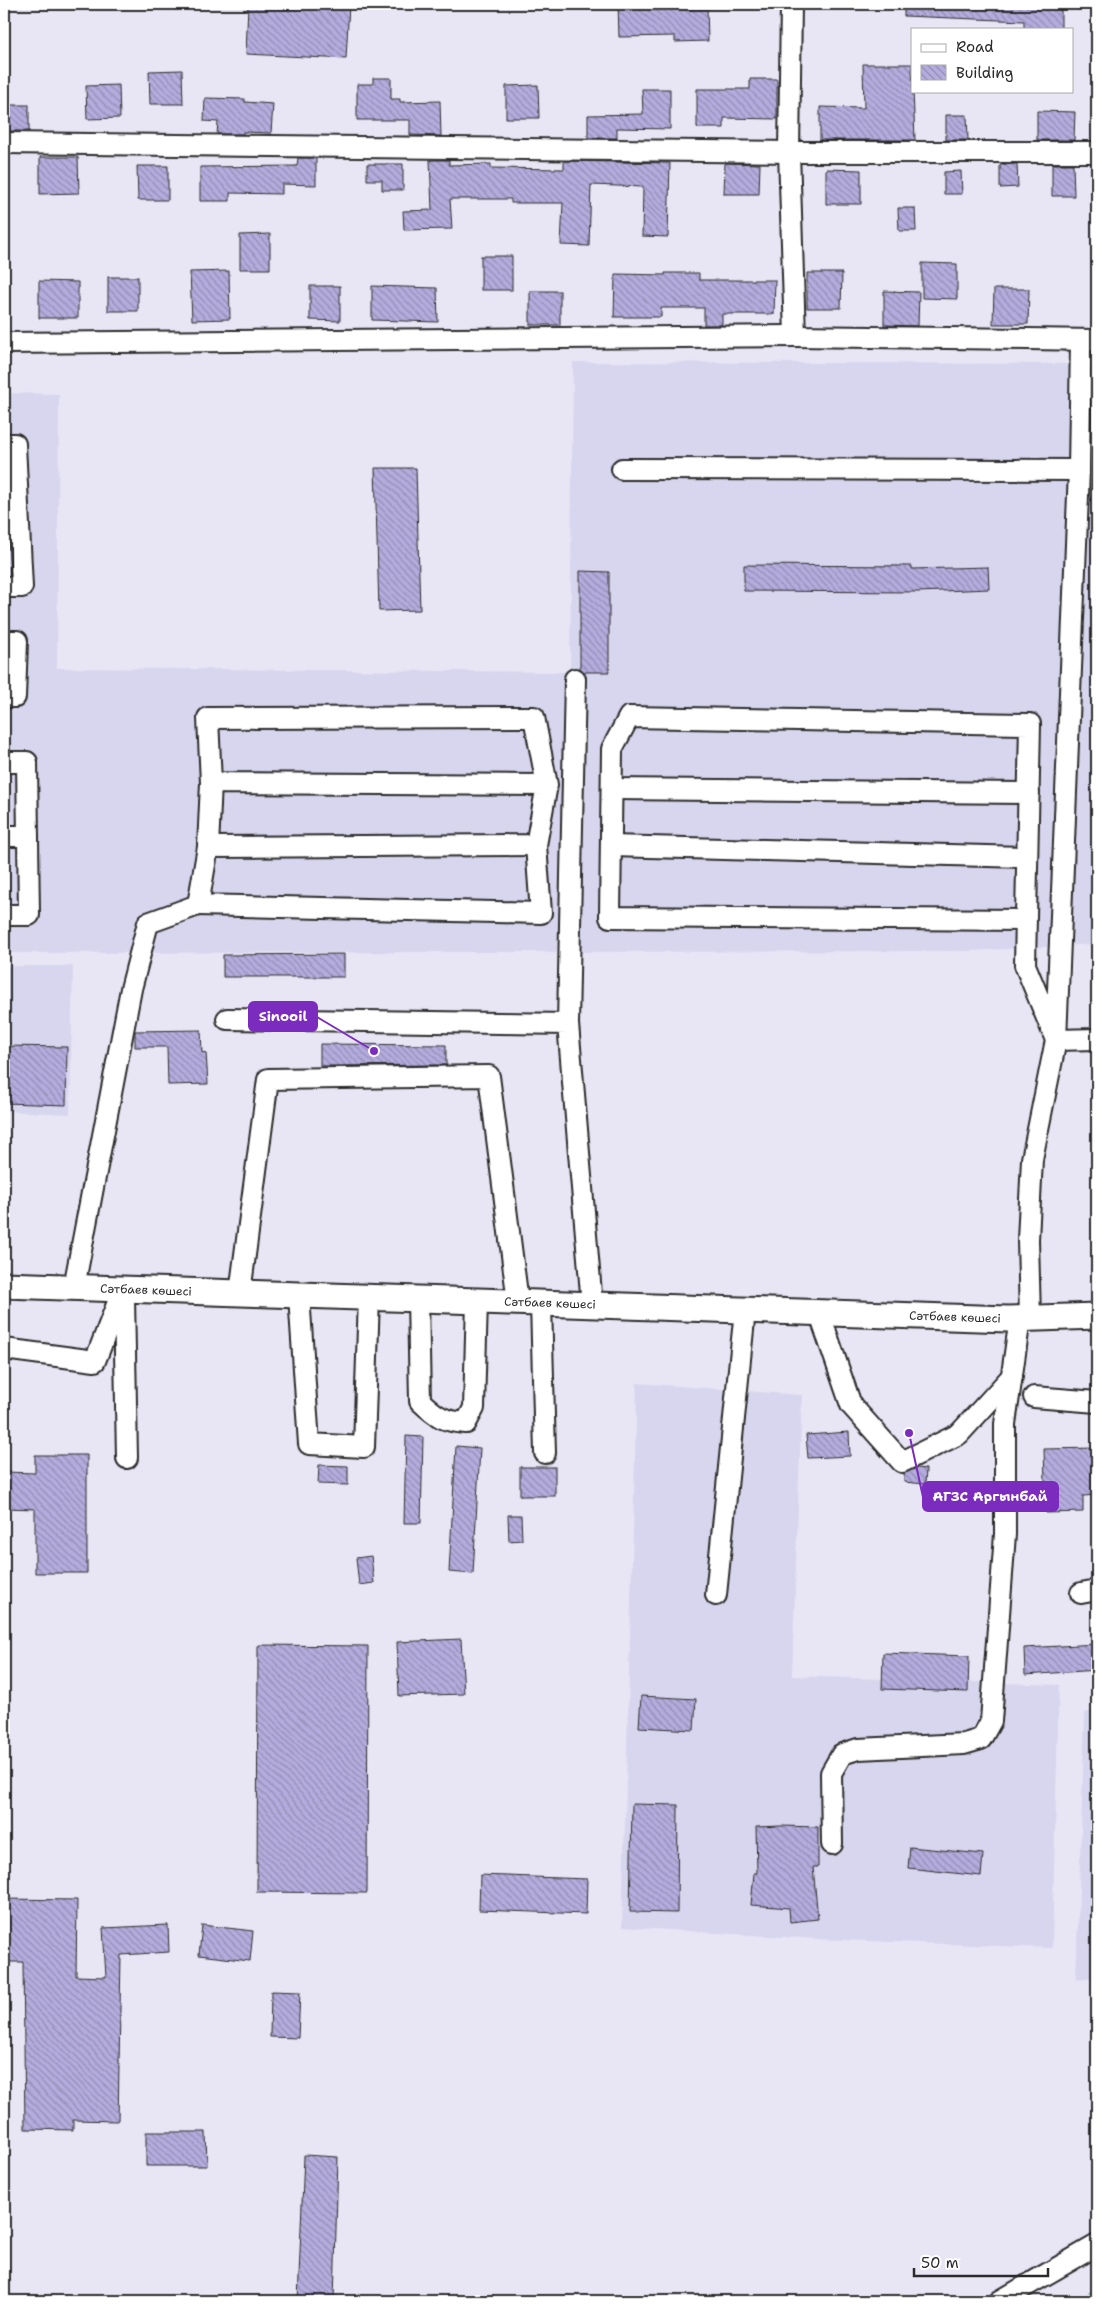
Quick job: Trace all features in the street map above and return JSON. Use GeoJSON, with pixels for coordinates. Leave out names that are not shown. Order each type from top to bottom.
{"type":"FeatureCollection","features":[{"type":"Feature","properties":{"kind":"main road","name":"Сәтбаев көшесі"},"geometry":{"type":"LineString","coordinates":[[4,1285],[1025,1318],[1097,1316]]}},
{"type":"Feature","properties":{"kind":"street"},"geometry":{"type":"LineString","coordinates":[[790,4],[789,152],[795,336]]}},
{"type":"Feature","properties":{"kind":"street"},"geometry":{"type":"LineString","coordinates":[[4,143],[789,152],[1097,152]]}},
{"type":"Feature","properties":{"kind":"street"},"geometry":{"type":"LineString","coordinates":[[4,343],[795,336],[1089,340],[1079,470],[1056,1040],[1032,1159],[1025,1318],[1012,1376],[1005,1424],[1005,1534],[991,1721],[981,1739],[964,1744],[858,1749],[842,1754],[830,1773],[832,1844]]}},
{"type":"Feature","properties":{"kind":"street"},"geometry":{"type":"LineString","coordinates":[[4,444],[15,444],[11,518],[22,587],[4,587]]}},
{"type":"Feature","properties":{"kind":"street"},"geometry":{"type":"LineString","coordinates":[[622,469],[1079,470]]}},
{"type":"Feature","properties":{"kind":"street"},"geometry":{"type":"LineString","coordinates":[[4,641],[16,641],[15,697],[4,697]]}},
{"type":"Feature","properties":{"kind":"street"},"geometry":{"type":"LineString","coordinates":[[575,679],[568,1024],[592,1305]]}},
{"type":"Feature","properties":{"kind":"street"},"geometry":{"type":"LineString","coordinates":[[74,1287],[131,988],[148,923],[198,905],[541,913],[536,846],[547,785],[534,717],[208,718],[211,783],[208,847],[198,905]]}},
{"type":"Feature","properties":{"kind":"street"},"geometry":{"type":"LineString","coordinates":[[1026,920],[610,918],[612,749],[629,717],[1030,724],[1029,793],[1025,965],[1056,1040]]}},
{"type":"Feature","properties":{"kind":"street"},"geometry":{"type":"LineString","coordinates":[[4,762],[27,762],[29,915],[4,915]]}},
{"type":"Feature","properties":{"kind":"street"},"geometry":{"type":"LineString","coordinates":[[211,783],[547,785]]}},
{"type":"Feature","properties":{"kind":"street"},"geometry":{"type":"LineString","coordinates":[[612,789],[1029,793]]}},
{"type":"Feature","properties":{"kind":"street"},"geometry":{"type":"LineString","coordinates":[[4,836],[28,836]]}},
{"type":"Feature","properties":{"kind":"street"},"geometry":{"type":"LineString","coordinates":[[208,847],[536,846]]}},
{"type":"Feature","properties":{"kind":"street"},"geometry":{"type":"LineString","coordinates":[[611,846],[1027,857]]}},
{"type":"Feature","properties":{"kind":"street"},"geometry":{"type":"LineString","coordinates":[[227,1019],[568,1024]]}},
{"type":"Feature","properties":{"kind":"street"},"geometry":{"type":"LineString","coordinates":[[1056,1040],[1097,1039]]}},
{"type":"Feature","properties":{"kind":"street"},"geometry":{"type":"LineString","coordinates":[[240,1293],[268,1079],[489,1076],[530,1302],[546,1453]]}},
{"type":"Feature","properties":{"kind":"street"},"geometry":{"type":"LineString","coordinates":[[4,1349],[95,1361],[123,1289]]}},
{"type":"Feature","properties":{"kind":"street"},"geometry":{"type":"LineString","coordinates":[[123,1289],[127,1458]]}},
{"type":"Feature","properties":{"kind":"street"},"geometry":{"type":"LineString","coordinates":[[299,1295],[309,1444],[364,1447],[370,1297]]}},
{"type":"Feature","properties":{"kind":"street"},"geometry":{"type":"LineString","coordinates":[[418,1299],[420,1401],[447,1421],[466,1423],[474,1408],[477,1301]]}},
{"type":"Feature","properties":{"kind":"street"},"geometry":{"type":"LineString","coordinates":[[716,1595],[745,1310]]}},
{"type":"Feature","properties":{"kind":"street"},"geometry":{"type":"LineString","coordinates":[[819,1312],[852,1405],[902,1462],[959,1434],[1012,1376]]}},
{"type":"Feature","properties":{"kind":"street"},"geometry":{"type":"LineString","coordinates":[[1034,1397],[1097,1402]]}},
{"type":"Feature","properties":{"kind":"street"},"geometry":{"type":"LineString","coordinates":[[1000,2301],[1097,2245]]}},
{"type":"Feature","properties":{"kind":"shaded area"},"geometry":{"type":"Polygon","coordinates":[[[573,362],[1097,364],[1097,944],[970,951],[4,953],[4,393],[59,394],[57,668],[570,672],[573,362]]]}},
{"type":"Feature","properties":{"kind":"shaded area"},"geometry":{"type":"Polygon","coordinates":[[[4,966],[73,966],[70,1114],[4,1111],[4,966]]]}},
{"type":"Feature","properties":{"kind":"shaded area"},"geometry":{"type":"Polygon","coordinates":[[[637,1383],[802,1395],[792,1676],[1059,1685],[1052,1948],[815,1939],[622,1927],[637,1383]]]}},
{"type":"Feature","properties":{"kind":"shaded area"},"geometry":{"type":"Polygon","coordinates":[[[1097,1710],[1097,1977],[1076,1979],[1085,1713],[1097,1710]]]}},
{"type":"Feature","properties":{"kind":"green space"},"geometry":{"type":"Polygon","coordinates":[[[1097,2288],[1097,2301],[1076,2301],[1097,2288]]]}},
{"type":"Feature","properties":{"kind":"building"},"geometry":{"type":"Polygon","coordinates":[[[248,4],[349,4],[346,59],[246,54],[248,4]]]}},
{"type":"Feature","properties":{"kind":"building"},"geometry":{"type":"Polygon","coordinates":[[[618,4],[651,4],[651,10],[707,8],[708,41],[675,42],[675,36],[619,37],[618,4]]]}},
{"type":"Feature","properties":{"kind":"building"},"geometry":{"type":"Polygon","coordinates":[[[904,4],[1061,4],[1061,28],[1024,28],[1024,21],[904,16],[904,4]]]}},
{"type":"Feature","properties":{"kind":"building"},"geometry":{"type":"Polygon","coordinates":[[[863,64],[911,64],[915,140],[820,140],[820,107],[864,108],[863,64]]]}},
{"type":"Feature","properties":{"kind":"building"},"geometry":{"type":"Polygon","coordinates":[[[182,70],[183,104],[150,104],[149,71],[182,70]]]}},
{"type":"Feature","properties":{"kind":"building"},"geometry":{"type":"Polygon","coordinates":[[[373,78],[391,78],[391,99],[400,99],[400,102],[440,101],[441,136],[410,135],[410,120],[357,120],[357,84],[373,84],[373,78]]]}},
{"type":"Feature","properties":{"kind":"building"},"geometry":{"type":"Polygon","coordinates":[[[750,79],[777,79],[777,119],[724,118],[724,128],[697,128],[697,89],[750,89],[750,79]]]}},
{"type":"Feature","properties":{"kind":"building"},"geometry":{"type":"Polygon","coordinates":[[[119,85],[120,118],[87,119],[86,86],[119,85]]]}},
{"type":"Feature","properties":{"kind":"building"},"geometry":{"type":"Polygon","coordinates":[[[538,85],[539,118],[506,118],[506,86],[538,85]]]}},
{"type":"Feature","properties":{"kind":"building"},"geometry":{"type":"Polygon","coordinates":[[[642,89],[670,89],[670,129],[617,128],[617,138],[588,138],[588,115],[643,114],[642,89]]]}},
{"type":"Feature","properties":{"kind":"building"},"geometry":{"type":"Polygon","coordinates":[[[205,98],[245,99],[245,102],[273,104],[271,133],[243,132],[243,134],[217,134],[218,122],[204,121],[205,98]]]}},
{"type":"Feature","properties":{"kind":"building"},"geometry":{"type":"Polygon","coordinates":[[[7,105],[29,105],[29,131],[7,131],[7,105]]]}},
{"type":"Feature","properties":{"kind":"building"},"geometry":{"type":"Polygon","coordinates":[[[1037,111],[1075,112],[1074,140],[1037,140],[1037,111]]]}},
{"type":"Feature","properties":{"kind":"building"},"geometry":{"type":"Polygon","coordinates":[[[946,115],[967,115],[968,140],[946,140],[946,115]]]}},
{"type":"Feature","properties":{"kind":"building"},"geometry":{"type":"Polygon","coordinates":[[[40,157],[78,157],[79,193],[40,194],[40,157]]]}},
{"type":"Feature","properties":{"kind":"building"},"geometry":{"type":"Polygon","coordinates":[[[298,158],[316,158],[316,185],[282,184],[282,194],[230,193],[230,201],[200,201],[200,167],[297,166],[298,158]]]}},
{"type":"Feature","properties":{"kind":"building"},"geometry":{"type":"Polygon","coordinates":[[[430,160],[449,160],[449,165],[491,164],[491,168],[564,169],[564,161],[670,163],[668,237],[642,236],[643,187],[591,185],[589,246],[561,245],[563,203],[511,203],[511,199],[450,199],[452,229],[404,230],[403,211],[432,210],[430,160]]]}},
{"type":"Feature","properties":{"kind":"building"},"geometry":{"type":"Polygon","coordinates":[[[725,163],[760,164],[759,194],[724,194],[725,163]]]}},
{"type":"Feature","properties":{"kind":"building"},"geometry":{"type":"Polygon","coordinates":[[[367,164],[403,164],[403,190],[382,190],[382,180],[367,180],[367,164]]]}},
{"type":"Feature","properties":{"kind":"building"},"geometry":{"type":"Polygon","coordinates":[[[1017,164],[1018,187],[1000,188],[1000,165],[1017,164]]]}},
{"type":"Feature","properties":{"kind":"building"},"geometry":{"type":"Polygon","coordinates":[[[1052,164],[1073,164],[1074,196],[1052,196],[1052,164]]]}},
{"type":"Feature","properties":{"kind":"building"},"geometry":{"type":"Polygon","coordinates":[[[137,166],[168,166],[168,200],[138,200],[137,166]]]}},
{"type":"Feature","properties":{"kind":"building"},"geometry":{"type":"Polygon","coordinates":[[[826,169],[861,170],[861,204],[826,204],[826,169]]]}},
{"type":"Feature","properties":{"kind":"building"},"geometry":{"type":"Polygon","coordinates":[[[961,171],[962,194],[944,194],[944,172],[961,171]]]}},
{"type":"Feature","properties":{"kind":"building"},"geometry":{"type":"Polygon","coordinates":[[[898,208],[915,208],[916,231],[899,231],[898,208]]]}},
{"type":"Feature","properties":{"kind":"building"},"geometry":{"type":"Polygon","coordinates":[[[270,234],[270,269],[240,269],[240,235],[270,234]]]}},
{"type":"Feature","properties":{"kind":"building"},"geometry":{"type":"Polygon","coordinates":[[[481,256],[512,256],[512,290],[481,290],[481,256]]]}},
{"type":"Feature","properties":{"kind":"building"},"geometry":{"type":"Polygon","coordinates":[[[922,263],[957,264],[957,299],[922,298],[922,263]]]}},
{"type":"Feature","properties":{"kind":"building"},"geometry":{"type":"Polygon","coordinates":[[[229,271],[230,319],[192,320],[190,272],[229,271]]]}},
{"type":"Feature","properties":{"kind":"building"},"geometry":{"type":"Polygon","coordinates":[[[665,273],[699,273],[699,280],[775,280],[774,314],[722,314],[722,325],[704,325],[704,308],[661,308],[661,317],[614,317],[615,274],[665,275],[665,273]]]}},
{"type":"Feature","properties":{"kind":"building"},"geometry":{"type":"Polygon","coordinates":[[[807,273],[842,273],[841,308],[807,308],[807,273]]]}},
{"type":"Feature","properties":{"kind":"building"},"geometry":{"type":"Polygon","coordinates":[[[108,277],[138,277],[138,311],[108,311],[108,277]]]}},
{"type":"Feature","properties":{"kind":"building"},"geometry":{"type":"Polygon","coordinates":[[[39,281],[78,282],[78,318],[39,318],[39,281]]]}},
{"type":"Feature","properties":{"kind":"building"},"geometry":{"type":"Polygon","coordinates":[[[310,286],[340,286],[340,321],[310,320],[310,286]]]}},
{"type":"Feature","properties":{"kind":"building"},"geometry":{"type":"Polygon","coordinates":[[[372,286],[437,288],[438,322],[372,320],[372,286]]]}},
{"type":"Feature","properties":{"kind":"building"},"geometry":{"type":"Polygon","coordinates":[[[994,289],[1029,289],[1028,324],[993,324],[994,289]]]}},
{"type":"Feature","properties":{"kind":"building"},"geometry":{"type":"Polygon","coordinates":[[[530,291],[560,291],[560,325],[530,325],[530,291]]]}},
{"type":"Feature","properties":{"kind":"building"},"geometry":{"type":"Polygon","coordinates":[[[884,291],[919,292],[918,326],[884,325],[884,291]]]}},
{"type":"Feature","properties":{"kind":"building"},"geometry":{"type":"Polygon","coordinates":[[[375,468],[416,468],[420,610],[379,611],[375,468]]]}},
{"type":"Feature","properties":{"kind":"building"},"geometry":{"type":"Polygon","coordinates":[[[744,565],[912,566],[912,569],[988,567],[989,589],[918,592],[744,591],[744,565]]]}},
{"type":"Feature","properties":{"kind":"building"},"geometry":{"type":"Polygon","coordinates":[[[580,571],[609,572],[609,672],[584,672],[580,668],[580,571]]]}},
{"type":"Feature","properties":{"kind":"building"},"geometry":{"type":"Polygon","coordinates":[[[344,954],[344,977],[223,977],[223,955],[344,954]]]}},
{"type":"Feature","properties":{"kind":"building"},"geometry":{"type":"Polygon","coordinates":[[[201,1030],[202,1053],[206,1052],[208,1084],[168,1085],[167,1047],[135,1047],[135,1031],[201,1030]]]}},
{"type":"Feature","properties":{"kind":"building"},"geometry":{"type":"Polygon","coordinates":[[[320,1044],[446,1045],[446,1065],[320,1066],[320,1044]]]}},
{"type":"Feature","properties":{"kind":"building"},"geometry":{"type":"Polygon","coordinates":[[[4,1046],[67,1047],[66,1105],[4,1103],[4,1046]]]}},
{"type":"Feature","properties":{"kind":"building"},"geometry":{"type":"Polygon","coordinates":[[[849,1432],[850,1456],[808,1458],[806,1435],[849,1432]]]}},
{"type":"Feature","properties":{"kind":"building"},"geometry":{"type":"Polygon","coordinates":[[[406,1436],[423,1437],[421,1523],[404,1523],[406,1436]]]}},
{"type":"Feature","properties":{"kind":"building"},"geometry":{"type":"Polygon","coordinates":[[[456,1446],[480,1448],[473,1574],[449,1572],[456,1446]]]}},
{"type":"Feature","properties":{"kind":"building"},"geometry":{"type":"Polygon","coordinates":[[[1097,1448],[1097,1495],[1083,1496],[1083,1512],[1046,1513],[1044,1449],[1097,1448]]]}},
{"type":"Feature","properties":{"kind":"building"},"geometry":{"type":"Polygon","coordinates":[[[35,1455],[87,1455],[87,1573],[35,1573],[35,1509],[4,1508],[4,1472],[35,1473],[35,1455]]]}},
{"type":"Feature","properties":{"kind":"building"},"geometry":{"type":"Polygon","coordinates":[[[319,1465],[348,1466],[348,1485],[318,1484],[319,1465]]]}},
{"type":"Feature","properties":{"kind":"building"},"geometry":{"type":"Polygon","coordinates":[[[520,1467],[555,1467],[555,1496],[520,1496],[520,1467]]]}},
{"type":"Feature","properties":{"kind":"building"},"geometry":{"type":"Polygon","coordinates":[[[917,1468],[926,1469],[925,1484],[904,1482],[904,1473],[917,1468]]]}},
{"type":"Feature","properties":{"kind":"building"},"geometry":{"type":"Polygon","coordinates":[[[508,1515],[521,1515],[522,1540],[509,1541],[508,1515]]]}},
{"type":"Feature","properties":{"kind":"building"},"geometry":{"type":"Polygon","coordinates":[[[371,1556],[374,1583],[359,1585],[356,1558],[371,1556]]]}},
{"type":"Feature","properties":{"kind":"building"},"geometry":{"type":"Polygon","coordinates":[[[461,1639],[464,1694],[399,1696],[397,1642],[461,1639]]]}},
{"type":"Feature","properties":{"kind":"building"},"geometry":{"type":"Polygon","coordinates":[[[1097,1644],[1097,1670],[1025,1675],[1024,1648],[1097,1644]]]}},
{"type":"Feature","properties":{"kind":"building"},"geometry":{"type":"Polygon","coordinates":[[[258,1645],[368,1646],[367,1893],[257,1892],[258,1645]]]}},
{"type":"Feature","properties":{"kind":"building"},"geometry":{"type":"Polygon","coordinates":[[[883,1653],[969,1656],[968,1692],[882,1689],[883,1653]]]}},
{"type":"Feature","properties":{"kind":"building"},"geometry":{"type":"Polygon","coordinates":[[[641,1696],[696,1699],[694,1730],[639,1727],[641,1696]]]}},
{"type":"Feature","properties":{"kind":"building"},"geometry":{"type":"Polygon","coordinates":[[[632,1804],[678,1805],[677,1913],[630,1912],[632,1804]]]}},
{"type":"Feature","properties":{"kind":"building"},"geometry":{"type":"Polygon","coordinates":[[[756,1827],[818,1827],[818,1867],[813,1867],[818,1919],[790,1922],[789,1908],[751,1905],[754,1873],[757,1873],[756,1827]]]}},
{"type":"Feature","properties":{"kind":"building"},"geometry":{"type":"Polygon","coordinates":[[[910,1847],[983,1854],[981,1876],[908,1868],[910,1847]]]}},
{"type":"Feature","properties":{"kind":"building"},"geometry":{"type":"Polygon","coordinates":[[[480,1875],[587,1879],[586,1914],[479,1910],[480,1875]]]}},
{"type":"Feature","properties":{"kind":"building"},"geometry":{"type":"Polygon","coordinates":[[[4,1899],[77,1900],[76,1976],[106,1977],[103,1928],[168,1925],[169,1952],[121,1955],[118,2121],[73,2120],[73,2130],[25,2129],[23,1962],[4,1962],[4,1899]]]}},
{"type":"Feature","properties":{"kind":"building"},"geometry":{"type":"Polygon","coordinates":[[[202,1925],[253,1931],[250,1961],[199,1955],[202,1925]]]}},
{"type":"Feature","properties":{"kind":"building"},"geometry":{"type":"Polygon","coordinates":[[[271,1991],[300,1992],[298,2038],[270,2037],[271,1991]]]}},
{"type":"Feature","properties":{"kind":"building"},"geometry":{"type":"Polygon","coordinates":[[[146,2132],[206,2132],[207,2166],[146,2166],[146,2132]]]}},
{"type":"Feature","properties":{"kind":"building"},"geometry":{"type":"Polygon","coordinates":[[[304,2155],[338,2157],[334,2301],[298,2301],[304,2155]]]}},
{"type":"Feature","properties":{"kind":"place","name":"Sinooil"},"geometry":{"type":"Point","coordinates":[374,1051]}},
{"type":"Feature","properties":{"kind":"place","name":"АГЗС Аргынбай"},"geometry":{"type":"Point","coordinates":[909,1433]}}]}
